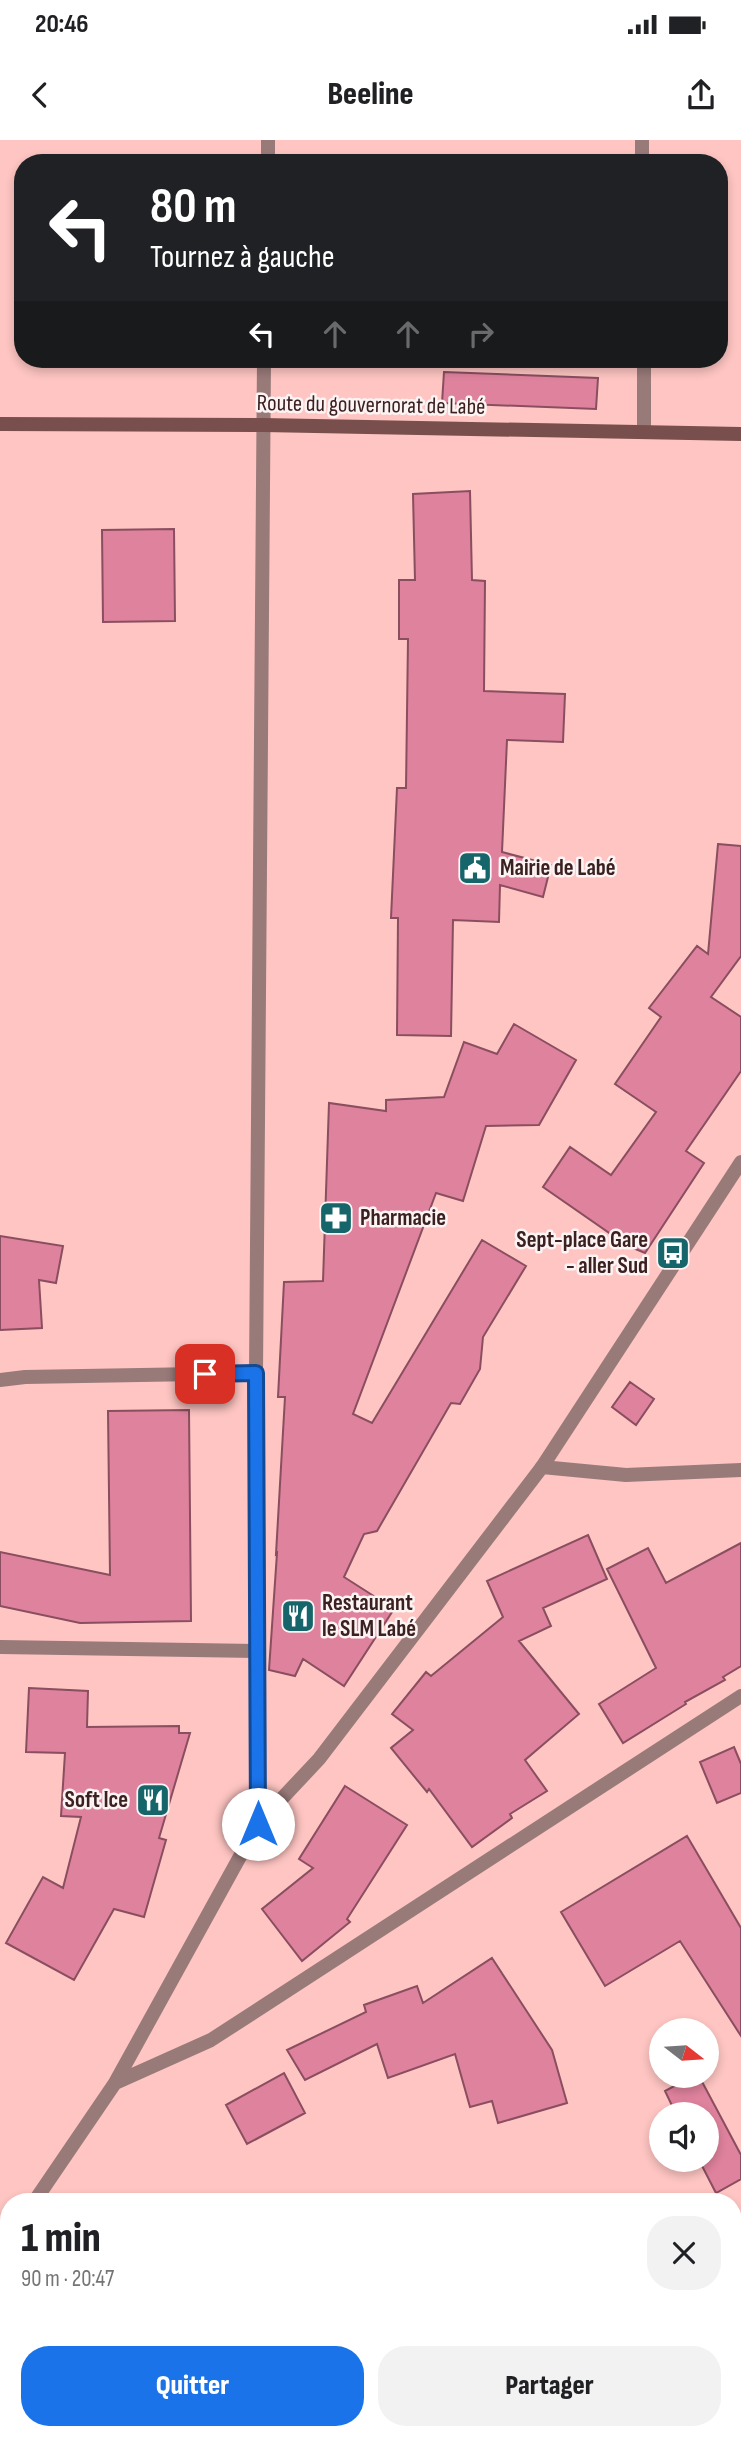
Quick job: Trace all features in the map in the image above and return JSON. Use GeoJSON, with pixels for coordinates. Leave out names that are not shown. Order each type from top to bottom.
{"type":"FeatureCollection","features":[{"type":"Feature","properties":{"kind":"street"},"geometry":{"type":"LineString","coordinates":[[258,1824],[256,1373],[264,368]]}},
{"type":"Feature","properties":{"kind":"street"},"geometry":{"type":"LineString","coordinates":[[644,368],[644,432]]}},
{"type":"Feature","properties":{"kind":"street","name":"Route du gouvernorat de Labé"},"geometry":{"type":"LineString","coordinates":[[0,424],[263,425],[741,434]]}},
{"type":"Feature","properties":{"kind":"street"},"geometry":{"type":"LineString","coordinates":[[40,2193],[115,2083],[258,1824],[319,1759],[542,1467],[741,1162]]}},
{"type":"Feature","properties":{"kind":"street"},"geometry":{"type":"LineString","coordinates":[[0,1380],[25,1377],[256,1373]]}},
{"type":"Feature","properties":{"kind":"street"},"geometry":{"type":"LineString","coordinates":[[542,1467],[626,1475],[741,1470]]}},
{"type":"Feature","properties":{"kind":"street"},"geometry":{"type":"LineString","coordinates":[[0,1647],[258,1651]]}},
{"type":"Feature","properties":{"kind":"street"},"geometry":{"type":"LineString","coordinates":[[115,2083],[211,2040],[741,1696]]}},
{"type":"Feature","properties":{"kind":"building"},"geometry":{"type":"Polygon","coordinates":[[[444,372],[598,378],[596,409],[442,403],[444,372]]]}},
{"type":"Feature","properties":{"kind":"building"},"geometry":{"type":"Polygon","coordinates":[[[470,491],[472,580],[485,581],[484,691],[565,694],[563,742],[507,740],[502,852],[551,865],[543,897],[500,885],[499,922],[453,920],[451,1036],[397,1035],[398,918],[391,918],[397,788],[406,788],[408,639],[399,639],[399,580],[415,580],[413,494],[470,491]]]}},
{"type":"Feature","properties":{"kind":"building"},"geometry":{"type":"Polygon","coordinates":[[[174,529],[175,621],[103,622],[102,530],[174,529]]]}},
{"type":"Feature","properties":{"kind":"building"},"geometry":{"type":"Polygon","coordinates":[[[718,844],[741,846],[741,956],[711,997],[741,1017],[741,1071],[686,1151],[704,1163],[645,1253],[611,1239],[612,1235],[543,1187],[570,1147],[611,1175],[656,1112],[615,1084],[661,1017],[649,1008],[697,946],[708,954],[718,844]]]}},
{"type":"Feature","properties":{"kind":"building"},"geometry":{"type":"Polygon","coordinates":[[[514,1024],[576,1060],[539,1125],[486,1126],[463,1201],[436,1193],[353,1414],[372,1423],[482,1240],[526,1266],[483,1337],[480,1369],[460,1404],[451,1403],[377,1531],[364,1534],[344,1577],[394,1609],[344,1686],[303,1659],[295,1676],[269,1670],[285,1397],[278,1397],[284,1282],[323,1281],[329,1103],[386,1111],[386,1100],[444,1097],[464,1042],[497,1054],[514,1024]]]}},
{"type":"Feature","properties":{"kind":"building"},"geometry":{"type":"Polygon","coordinates":[[[0,1236],[63,1246],[56,1283],[39,1280],[42,1328],[0,1330],[0,1236]]]}},
{"type":"Feature","properties":{"kind":"building"},"geometry":{"type":"Polygon","coordinates":[[[630,1382],[654,1399],[636,1425],[612,1407],[630,1382]]]}},
{"type":"Feature","properties":{"kind":"building"},"geometry":{"type":"Polygon","coordinates":[[[189,1410],[191,1621],[80,1623],[0,1606],[0,1552],[110,1575],[108,1411],[189,1410]]]}},
{"type":"Feature","properties":{"kind":"building"},"geometry":{"type":"Polygon","coordinates":[[[588,1535],[607,1579],[543,1608],[551,1626],[519,1641],[579,1714],[525,1760],[547,1791],[510,1814],[512,1818],[472,1847],[429,1789],[427,1792],[391,1748],[413,1730],[392,1714],[426,1672],[431,1676],[503,1617],[487,1581],[588,1535]]]}},
{"type":"Feature","properties":{"kind":"building"},"geometry":{"type":"Polygon","coordinates":[[[741,1543],[741,1666],[723,1677],[725,1680],[685,1702],[686,1704],[623,1743],[599,1704],[656,1668],[607,1569],[648,1548],[666,1583],[741,1543]]]}},
{"type":"Feature","properties":{"kind":"building"},"geometry":{"type":"Polygon","coordinates":[[[29,1688],[88,1691],[87,1727],[179,1726],[179,1733],[190,1733],[159,1838],[166,1840],[144,1917],[114,1909],[74,1980],[6,1943],[43,1877],[63,1888],[81,1817],[61,1816],[65,1753],[26,1752],[29,1688]]]}},
{"type":"Feature","properties":{"kind":"building"},"geometry":{"type":"Polygon","coordinates":[[[734,1747],[741,1764],[741,1793],[717,1803],[700,1762],[734,1747]]]}},
{"type":"Feature","properties":{"kind":"building"},"geometry":{"type":"Polygon","coordinates":[[[345,1786],[407,1825],[347,1919],[350,1922],[302,1961],[262,1909],[313,1868],[299,1859],[345,1786]]]}},
{"type":"Feature","properties":{"kind":"building"},"geometry":{"type":"Polygon","coordinates":[[[687,1836],[741,1928],[741,2036],[680,1941],[605,1986],[561,1912],[687,1836]]]}},
{"type":"Feature","properties":{"kind":"building"},"geometry":{"type":"Polygon","coordinates":[[[492,1958],[552,2050],[567,2103],[498,2123],[492,2101],[470,2107],[455,2054],[388,2078],[377,2044],[305,2080],[287,2050],[366,2012],[364,2005],[417,1986],[423,2003],[492,1958]]]}},
{"type":"Feature","properties":{"kind":"building"},"geometry":{"type":"Polygon","coordinates":[[[284,2073],[305,2113],[247,2144],[226,2105],[284,2073]]]}},
{"type":"Feature","properties":{"kind":"building"},"geometry":{"type":"Polygon","coordinates":[[[671,2088],[705,2088],[713,2102],[670,2102],[665,2091],[671,2088]]]}},
{"type":"Feature","properties":{"kind":"building"},"geometry":{"type":"Polygon","coordinates":[[[719,2114],[741,2155],[741,2179],[716,2193],[705,2172],[719,2172],[719,2114]]]}},
{"type":"Feature","properties":{"kind":"place","name":"Mairie de Labé"},"geometry":{"type":"Point","coordinates":[475,868]}},
{"type":"Feature","properties":{"kind":"place","name":"Pharmacie"},"geometry":{"type":"Point","coordinates":[336,1218]}},
{"type":"Feature","properties":{"kind":"place","name":"Sept-place Gare - aller Sud"},"geometry":{"type":"Point","coordinates":[673,1253]}},
{"type":"Feature","properties":{"kind":"place","name":"Restaurant le SLM Labé"},"geometry":{"type":"Point","coordinates":[298,1616]}},
{"type":"Feature","properties":{"kind":"place","name":"Soft Ice"},"geometry":{"type":"Point","coordinates":[153,1800]}},
{"type":"Feature","properties":{"kind":"route"},"geometry":{"type":"LineString","coordinates":[[205,1374],[256,1373],[258,1824]]}}]}
